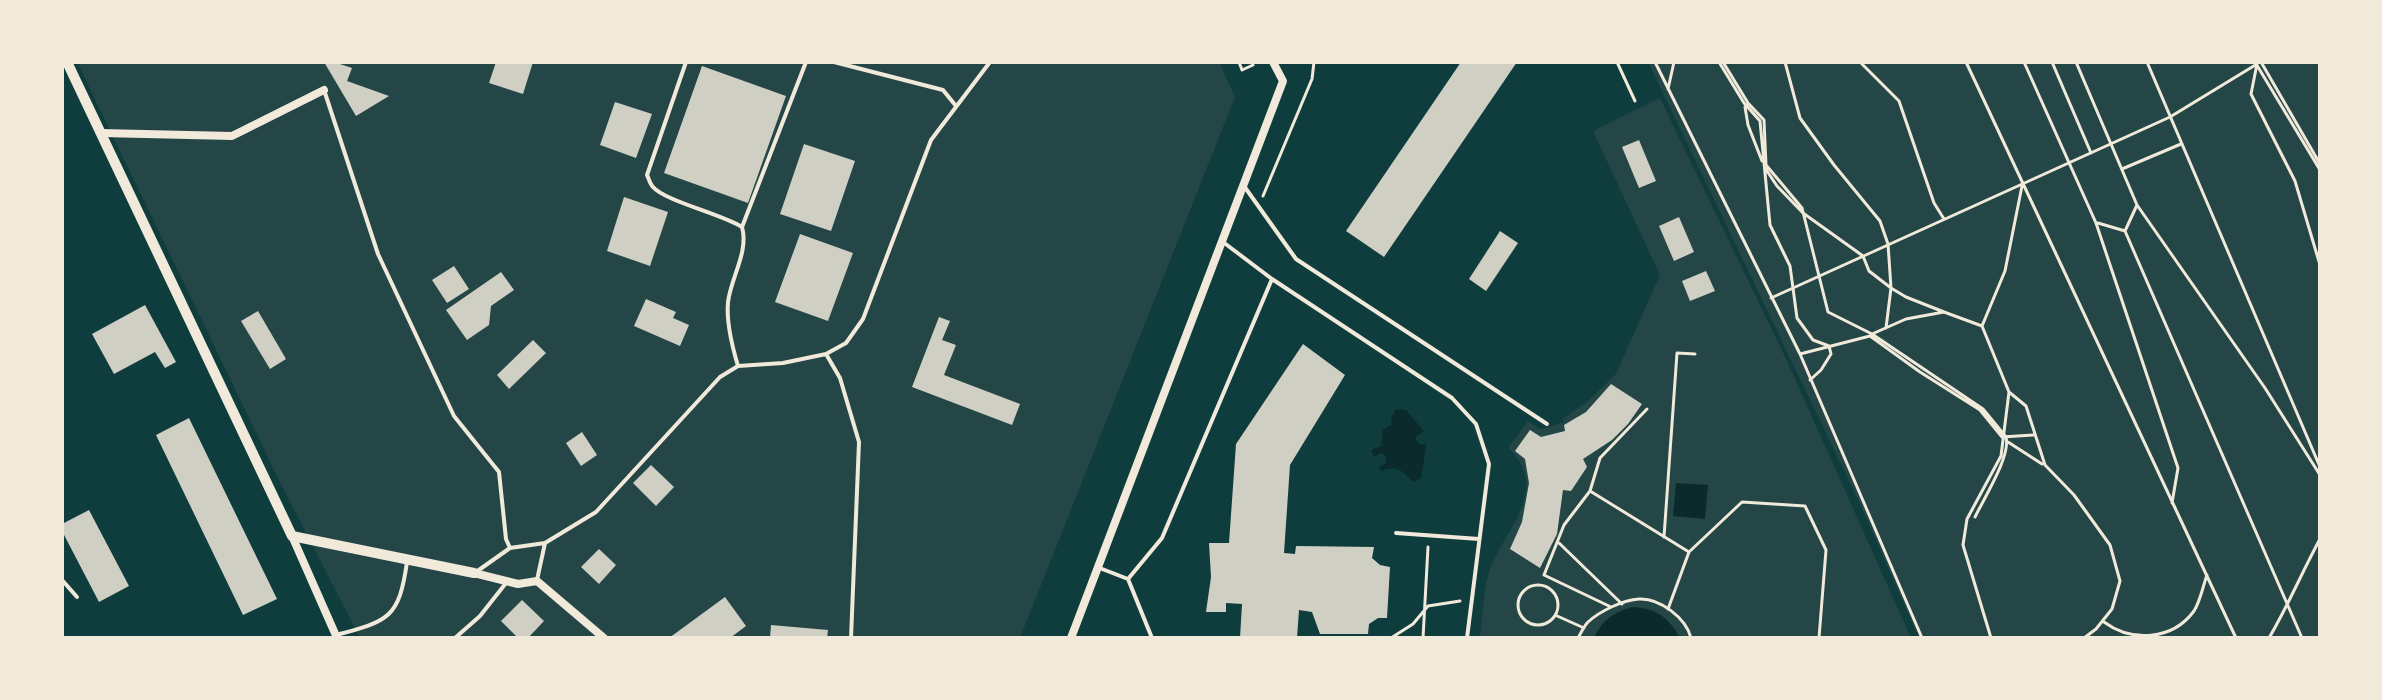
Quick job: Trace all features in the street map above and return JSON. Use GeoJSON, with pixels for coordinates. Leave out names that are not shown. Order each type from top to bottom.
{"type":"FeatureCollection","features":[{"type":"Feature","properties":{"kind":"street"},"geometry":{"type":"LineString","coordinates":[[67,62],[337,637]]}},
{"type":"Feature","properties":{"kind":"street"},"geometry":{"type":"LineString","coordinates":[[1071,638],[1283,81],[1273,62]]}},
{"type":"Feature","properties":{"kind":"street"},"geometry":{"type":"LineString","coordinates":[[101,133],[232,136],[324,90]]}},
{"type":"Feature","properties":{"kind":"street"},"geometry":{"type":"LineString","coordinates":[[292,536],[518,584],[537,581],[604,638]]}},
{"type":"Feature","properties":{"kind":"lane"},"geometry":{"type":"LineString","coordinates":[[686,62],[647,175],[653,187],[668,196],[742,227]]}},
{"type":"Feature","properties":{"kind":"lane"},"geometry":{"type":"LineString","coordinates":[[738,366],[731,341],[728,305],[745,237],[742,227],[806,62]]}},
{"type":"Feature","properties":{"kind":"lane"},"geometry":{"type":"LineString","coordinates":[[834,62],[943,90],[956,106]]}},
{"type":"Feature","properties":{"kind":"lane"},"geometry":{"type":"LineString","coordinates":[[474,573],[510,548],[545,543],[596,512],[720,377],[738,366],[783,363],[826,354],[846,343],[863,319],[931,140],[990,62]]}},
{"type":"Feature","properties":{"kind":"lane"},"geometry":{"type":"LineString","coordinates":[[324,90],[384,268],[454,416],[499,472],[506,539],[510,548]]}},
{"type":"Feature","properties":{"kind":"lane"},"geometry":{"type":"LineString","coordinates":[[1244,186],[1296,259],[1547,424]]}},
{"type":"Feature","properties":{"kind":"lane"},"geometry":{"type":"LineString","coordinates":[[1222,241],[1272,279],[1452,398],[1476,424],[1489,464],[1467,638]]}},
{"type":"Feature","properties":{"kind":"lane"},"geometry":{"type":"LineString","coordinates":[[1128,579],[1162,538],[1272,279]]}},
{"type":"Feature","properties":{"kind":"lane"},"geometry":{"type":"LineString","coordinates":[[826,354],[840,378],[859,442],[851,638]]}},
{"type":"Feature","properties":{"kind":"lane"},"geometry":{"type":"LineString","coordinates":[[1396,533],[1479,539]]}},
{"type":"Feature","properties":{"kind":"lane"},"geometry":{"type":"LineString","coordinates":[[537,581],[545,543]]}},
{"type":"Feature","properties":{"kind":"lane"},"geometry":{"type":"LineString","coordinates":[[337,637],[383,621],[392,612],[402,593],[407,559]]}},
{"type":"Feature","properties":{"kind":"lane"},"geometry":{"type":"LineString","coordinates":[[1097,567],[1128,579],[1152,638]]}},
{"type":"Feature","properties":{"kind":"lane"},"geometry":{"type":"LineString","coordinates":[[62,580],[77,597]]}},
{"type":"Feature","properties":{"kind":"lane"},"geometry":{"type":"LineString","coordinates":[[455,638],[480,616],[507,581]]}},
{"type":"Feature","properties":{"kind":"path"},"geometry":{"type":"LineString","coordinates":[[1239,62],[1242,70],[1253,65]]}},
{"type":"Feature","properties":{"kind":"path"},"geometry":{"type":"LineString","coordinates":[[1259,207],[1312,79],[1314,62]]}},
{"type":"Feature","properties":{"kind":"path"},"geometry":{"type":"LineString","coordinates":[[1617,62],[1635,101]]}},
{"type":"Feature","properties":{"kind":"path"},"geometry":{"type":"LineString","coordinates":[[1655,62],[1800,354],[1922,638]]}},
{"type":"Feature","properties":{"kind":"path"},"geometry":{"type":"LineString","coordinates":[[1668,89],[1674,62]]}},
{"type":"Feature","properties":{"kind":"path"},"geometry":{"type":"LineString","coordinates":[[1721,62],[1744,103],[1760,121],[1770,225],[1790,266],[1797,318],[1813,340],[1829,346]]}},
{"type":"Feature","properties":{"kind":"path"},"geometry":{"type":"LineString","coordinates":[[1721,62],[1748,103],[1764,120],[1766,165],[1803,213],[1828,312],[1871,335],[1920,372],[1980,410],[2005,437],[2045,465],[2074,495],[2110,545],[2120,581],[2112,609],[2084,638]]}},
{"type":"Feature","properties":{"kind":"path"},"geometry":{"type":"LineString","coordinates":[[1785,62],[1800,118],[1880,221],[1888,244],[1891,288],[1886,328]]}},
{"type":"Feature","properties":{"kind":"path"},"geometry":{"type":"LineString","coordinates":[[1860,62],[1899,101],[1934,203],[1944,219]]}},
{"type":"Feature","properties":{"kind":"path"},"geometry":{"type":"LineString","coordinates":[[1966,62],[2236,638]]}},
{"type":"Feature","properties":{"kind":"path"},"geometry":{"type":"LineString","coordinates":[[2024,62],[2096,223],[2178,468],[2172,503]]}},
{"type":"Feature","properties":{"kind":"path"},"geometry":{"type":"LineString","coordinates":[[2052,62],[2091,153]]}},
{"type":"Feature","properties":{"kind":"path"},"geometry":{"type":"LineString","coordinates":[[2076,62],[2137,205],[2265,388],[2320,475]]}},
{"type":"Feature","properties":{"kind":"path"},"geometry":{"type":"LineString","coordinates":[[2147,62],[2320,467]]}},
{"type":"Feature","properties":{"kind":"path"},"geometry":{"type":"LineString","coordinates":[[1771,298],[2170,117],[2258,63]]}},
{"type":"Feature","properties":{"kind":"path"},"geometry":{"type":"LineString","coordinates":[[2258,63],[2320,167]]}},
{"type":"Feature","properties":{"kind":"path"},"geometry":{"type":"LineString","coordinates":[[2258,63],[2251,94],[2295,181],[2320,265]]}},
{"type":"Feature","properties":{"kind":"path"},"geometry":{"type":"LineString","coordinates":[[1744,103],[1748,125],[1763,165],[1777,186],[1803,213],[1863,256],[1869,271],[1891,288],[1906,297],[1982,326]]}},
{"type":"Feature","properties":{"kind":"path"},"geometry":{"type":"LineString","coordinates":[[2122,169],[2181,144]]}},
{"type":"Feature","properties":{"kind":"path"},"geometry":{"type":"LineString","coordinates":[[1975,517],[2005,455],[2009,392],[1982,326],[2005,271],[2023,184]]}},
{"type":"Feature","properties":{"kind":"path"},"geometry":{"type":"LineString","coordinates":[[2137,205],[2125,231],[2302,638]]}},
{"type":"Feature","properties":{"kind":"path"},"geometry":{"type":"LineString","coordinates":[[2096,223],[2125,231]]}},
{"type":"Feature","properties":{"kind":"path"},"geometry":{"type":"LineString","coordinates":[[1800,354],[1871,335],[1906,319],[1944,312]]}},
{"type":"Feature","properties":{"kind":"path"},"geometry":{"type":"LineString","coordinates":[[1810,380],[1831,354],[1829,346]]}},
{"type":"Feature","properties":{"kind":"path"},"geometry":{"type":"LineString","coordinates":[[1664,537],[1677,353],[1695,354]]}},
{"type":"Feature","properties":{"kind":"path"},"geometry":{"type":"LineString","coordinates":[[2009,392],[2026,406],[2045,465]]}},
{"type":"Feature","properties":{"kind":"path"},"geometry":{"type":"LineString","coordinates":[[1542,585],[1564,525],[1590,491],[1600,458],[1647,409]]}},
{"type":"Feature","properties":{"kind":"path"},"geometry":{"type":"LineString","coordinates":[[2005,437],[2033,435]]}},
{"type":"Feature","properties":{"kind":"path"},"geometry":{"type":"LineString","coordinates":[[1991,638],[1963,545],[1967,519],[2001,456],[2005,437]]}},
{"type":"Feature","properties":{"kind":"path"},"geometry":{"type":"LineString","coordinates":[[1590,491],[1689,552]]}},
{"type":"Feature","properties":{"kind":"path"},"geometry":{"type":"LineString","coordinates":[[1668,609],[1689,552],[1742,502],[1805,506],[1826,550],[1819,638]]}},
{"type":"Feature","properties":{"kind":"path"},"geometry":{"type":"LineString","coordinates":[[1423,638],[1428,535]]}},
{"type":"Feature","properties":{"kind":"path"},"geometry":{"type":"LineString","coordinates":[[2269,638],[2320,539]]}},
{"type":"Feature","properties":{"kind":"path"},"geometry":{"type":"LineString","coordinates":[[1557,542],[1622,604]]}},
{"type":"Feature","properties":{"kind":"path"},"geometry":{"type":"LineString","coordinates":[[1544,575],[1611,607]]}},
{"type":"Feature","properties":{"kind":"path"},"geometry":{"type":"LineString","coordinates":[[2103,621],[2117,632],[2136,637],[2172,630],[2194,610],[2207,575]]}},
{"type":"Feature","properties":{"kind":"path"},"geometry":{"type":"LineString","coordinates":[[1542,585],[1553,591],[1558,603],[1555,615],[1538,625],[1520,615],[1518,601],[1529,586],[1542,585]]}},
{"type":"Feature","properties":{"kind":"path"},"geometry":{"type":"LineString","coordinates":[[1578,638],[1587,623],[1611,607],[1641,599],[1668,609],[1688,627],[1691,638]]}},
{"type":"Feature","properties":{"kind":"path"},"geometry":{"type":"LineString","coordinates":[[1391,638],[1413,624],[1428,606],[1442,602],[1472,602]]}},
{"type":"Feature","properties":{"kind":"path"},"geometry":{"type":"LineString","coordinates":[[1555,615],[1584,628]]}},
{"type":"Feature","properties":{"kind":"path"},"geometry":{"type":"LineString","coordinates":[[1400,632],[1406,638]]}},
{"type":"Feature","properties":{"kind":"shaded area"},"geometry":{"type":"Polygon","coordinates":[[[77,62],[1219,62],[1235,97],[1020,638],[360,638],[277,476],[77,62]]]}},
{"type":"Feature","properties":{"kind":"shaded area"},"geometry":{"type":"Polygon","coordinates":[[[1648,62],[2320,62],[2320,638],[1919,638],[1861,506],[1648,62]]]}},
{"type":"Feature","properties":{"kind":"shaded area"},"geometry":{"type":"Polygon","coordinates":[[[1660,98],[1787,361],[1911,638],[1480,638],[1488,576],[1525,497],[1526,481],[1521,464],[1508,448],[1528,421],[1540,429],[1564,422],[1563,419],[1588,401],[1616,374],[1660,275],[1593,131],[1660,98]]]}},
{"type":"Feature","properties":{"kind":"shaded area"},"geometry":{"type":"Polygon","coordinates":[[[1396,409],[1406,410],[1424,431],[1415,438],[1420,445],[1426,443],[1426,447],[1421,478],[1413,482],[1399,470],[1391,468],[1381,471],[1379,467],[1386,463],[1386,456],[1381,453],[1374,457],[1371,450],[1381,446],[1383,430],[1392,424],[1391,418],[1396,409]]]}},
{"type":"Feature","properties":{"kind":"shaded area"},"geometry":{"type":"Polygon","coordinates":[[[1676,483],[1708,485],[1705,519],[1673,516],[1676,483]]]}},
{"type":"Feature","properties":{"kind":"shaded area"},"geometry":{"type":"Polygon","coordinates":[[[1632,607],[1648,609],[1660,615],[1680,638],[1594,638],[1609,618],[1632,607]]]}},
{"type":"Feature","properties":{"kind":"building"},"geometry":{"type":"Polygon","coordinates":[[[324,62],[352,68],[347,81],[389,96],[356,116],[324,62]]]}},
{"type":"Feature","properties":{"kind":"building"},"geometry":{"type":"Polygon","coordinates":[[[496,62],[533,62],[523,94],[489,83],[496,62]]]}},
{"type":"Feature","properties":{"kind":"building"},"geometry":{"type":"Polygon","coordinates":[[[1461,62],[1517,62],[1384,257],[1346,231],[1461,62]]]}},
{"type":"Feature","properties":{"kind":"building"},"geometry":{"type":"Polygon","coordinates":[[[702,66],[786,96],[748,203],[664,173],[702,66]]]}},
{"type":"Feature","properties":{"kind":"building"},"geometry":{"type":"Polygon","coordinates":[[[615,102],[652,114],[636,158],[600,145],[615,102]]]}},
{"type":"Feature","properties":{"kind":"building"},"geometry":{"type":"Polygon","coordinates":[[[1639,140],[1656,181],[1639,188],[1622,147],[1639,140]]]}},
{"type":"Feature","properties":{"kind":"building"},"geometry":{"type":"Polygon","coordinates":[[[804,144],[855,161],[831,231],[780,214],[804,144]]]}},
{"type":"Feature","properties":{"kind":"building"},"geometry":{"type":"Polygon","coordinates":[[[624,197],[668,212],[650,266],[607,251],[624,197]]]}},
{"type":"Feature","properties":{"kind":"building"},"geometry":{"type":"Polygon","coordinates":[[[1679,217],[1694,252],[1674,261],[1659,226],[1679,217]]]}},
{"type":"Feature","properties":{"kind":"building"},"geometry":{"type":"Polygon","coordinates":[[[1500,231],[1518,243],[1486,291],[1469,279],[1500,231]]]}},
{"type":"Feature","properties":{"kind":"building"},"geometry":{"type":"Polygon","coordinates":[[[800,234],[853,253],[828,321],[775,302],[800,234]]]}},
{"type":"Feature","properties":{"kind":"building"},"geometry":{"type":"Polygon","coordinates":[[[454,266],[469,289],[447,303],[432,280],[454,266]]]}},
{"type":"Feature","properties":{"kind":"building"},"geometry":{"type":"Polygon","coordinates":[[[1706,271],[1715,291],[1690,301],[1682,281],[1706,271]]]}},
{"type":"Feature","properties":{"kind":"building"},"geometry":{"type":"Polygon","coordinates":[[[501,272],[514,290],[491,306],[489,325],[467,340],[446,310],[501,272]]]}},
{"type":"Feature","properties":{"kind":"building"},"geometry":{"type":"Polygon","coordinates":[[[646,299],[676,312],[673,318],[689,325],[680,346],[634,326],[646,299]]]}},
{"type":"Feature","properties":{"kind":"building"},"geometry":{"type":"Polygon","coordinates":[[[145,305],[176,362],[165,368],[155,352],[114,374],[92,334],[145,305]]]}},
{"type":"Feature","properties":{"kind":"building"},"geometry":{"type":"Polygon","coordinates":[[[258,311],[286,359],[270,369],[241,321],[258,311]]]}},
{"type":"Feature","properties":{"kind":"building"},"geometry":{"type":"Polygon","coordinates":[[[939,317],[950,321],[942,340],[956,345],[944,375],[1020,404],[1012,425],[912,387],[939,317]]]}},
{"type":"Feature","properties":{"kind":"building"},"geometry":{"type":"Polygon","coordinates":[[[533,340],[546,353],[509,389],[497,375],[533,340]]]}},
{"type":"Feature","properties":{"kind":"building"},"geometry":{"type":"Polygon","coordinates":[[[1303,344],[1345,375],[1290,465],[1284,553],[1295,554],[1296,546],[1374,547],[1372,558],[1380,565],[1390,567],[1387,618],[1378,618],[1369,624],[1368,634],[1320,634],[1312,612],[1299,610],[1297,638],[1240,638],[1242,604],[1226,603],[1226,612],[1206,612],[1211,577],[1209,543],[1229,543],[1236,444],[1303,344]]]}},
{"type":"Feature","properties":{"kind":"building"},"geometry":{"type":"Polygon","coordinates":[[[1611,384],[1642,404],[1612,440],[1583,459],[1587,467],[1571,491],[1563,490],[1557,534],[1540,568],[1510,549],[1522,522],[1529,483],[1525,459],[1515,451],[1530,430],[1541,437],[1565,431],[1564,425],[1586,412],[1611,384]]]}},
{"type":"Feature","properties":{"kind":"building"},"geometry":{"type":"Polygon","coordinates":[[[189,418],[277,599],[243,615],[156,435],[189,418]]]}},
{"type":"Feature","properties":{"kind":"building"},"geometry":{"type":"Polygon","coordinates":[[[582,432],[597,455],[581,466],[566,443],[582,432]]]}},
{"type":"Feature","properties":{"kind":"building"},"geometry":{"type":"Polygon","coordinates":[[[651,465],[674,487],[656,506],[633,483],[651,465]]]}},
{"type":"Feature","properties":{"kind":"building"},"geometry":{"type":"Polygon","coordinates":[[[89,510],[129,586],[99,602],[62,531],[62,524],[89,510]]]}},
{"type":"Feature","properties":{"kind":"building"},"geometry":{"type":"Polygon","coordinates":[[[599,549],[616,565],[599,584],[581,567],[599,549]]]}},
{"type":"Feature","properties":{"kind":"building"},"geometry":{"type":"Polygon","coordinates":[[[725,597],[746,626],[730,638],[669,638],[725,597]]]}},
{"type":"Feature","properties":{"kind":"building"},"geometry":{"type":"Polygon","coordinates":[[[522,600],[544,621],[528,638],[518,638],[501,621],[522,600]]]}},
{"type":"Feature","properties":{"kind":"building"},"geometry":{"type":"Polygon","coordinates":[[[771,625],[828,630],[827,638],[770,638],[771,625]]]}}]}
